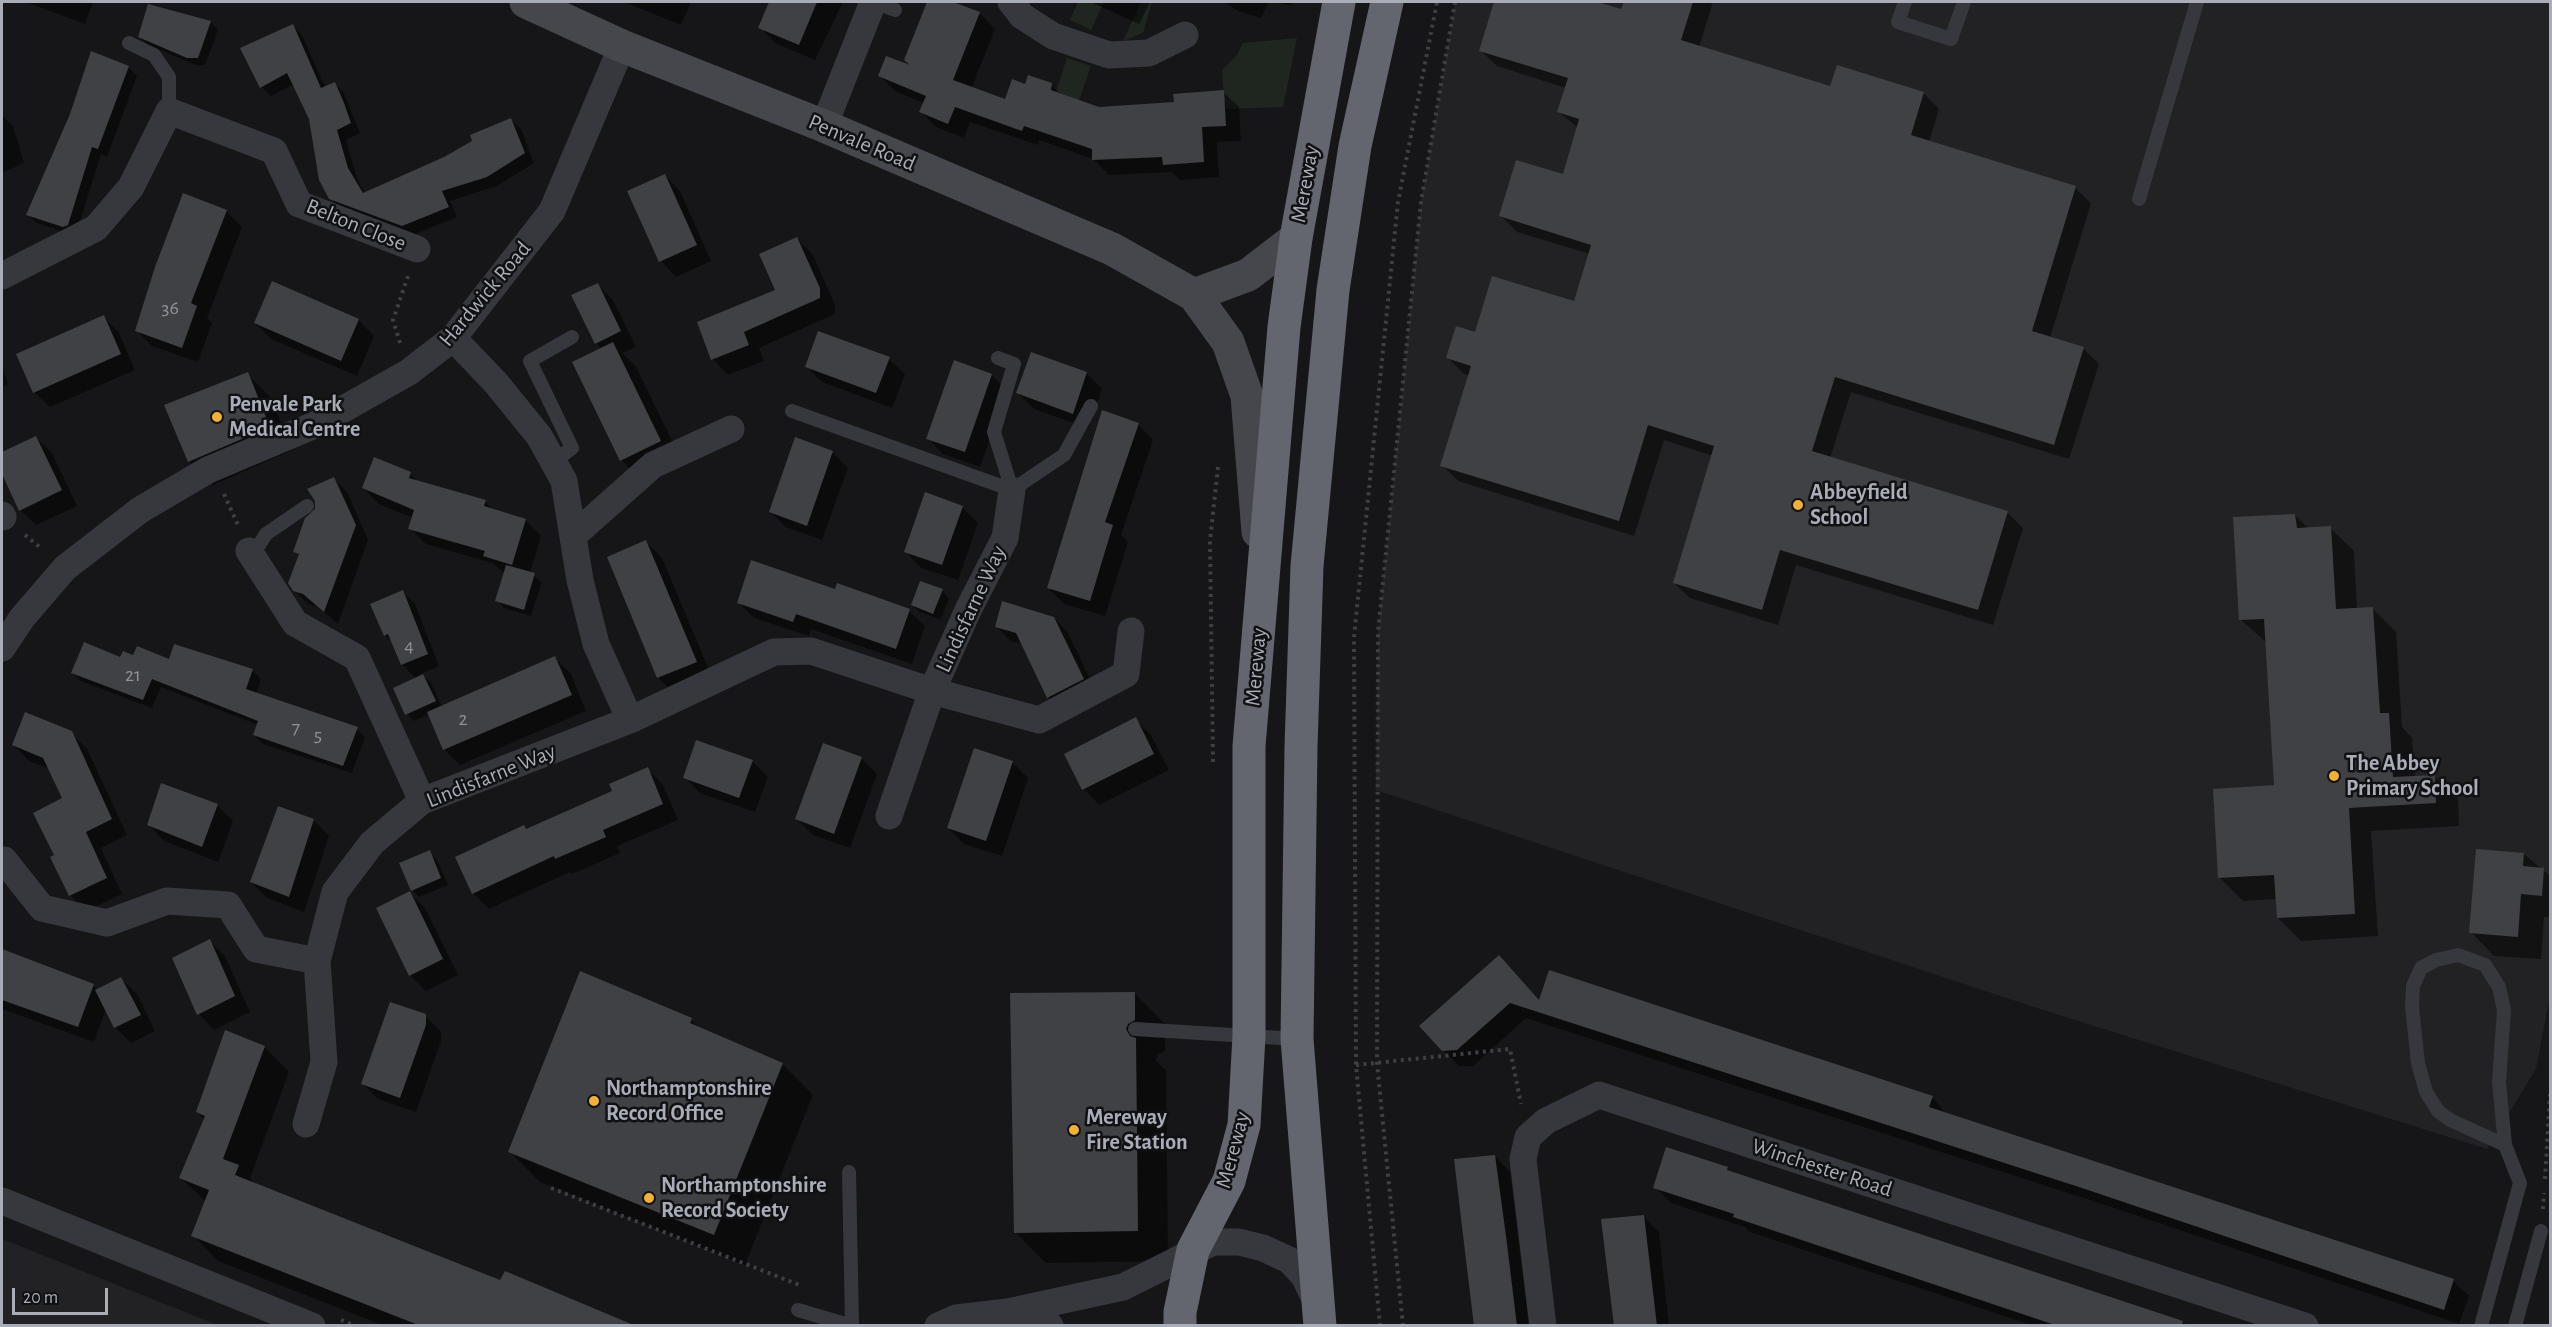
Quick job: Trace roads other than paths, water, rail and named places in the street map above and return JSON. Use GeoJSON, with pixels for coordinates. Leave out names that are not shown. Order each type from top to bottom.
{"type":"FeatureCollection","features":[{"type":"Feature","properties":{"kind":"highway","name":"Mereway"},"geometry":{"type":"LineString","coordinates":[[1180,1326],[1180,1312],[1193,1250],[1229,1181],[1244,1125],[1250,1036],[1249,746],[1284,327],[1296,238],[1339,2]]}},
{"type":"Feature","properties":{"kind":"highway","name":"Mereway"},"geometry":{"type":"LineString","coordinates":[[1316,1318],[1298,1039],[1301,747],[1307,566],[1333,290],[1355,146],[1387,2]]}},
{"type":"Feature","properties":{"kind":"street","name":"Penvale Road"},"geometry":{"type":"LineString","coordinates":[[525,2],[622,46],[824,126],[1112,249],[1194,295]]}},
{"type":"Feature","properties":{"kind":"street"},"geometry":{"type":"LineString","coordinates":[[1011,2],[1022,16],[1053,36],[1149,53],[1185,35]]}},
{"type":"Feature","properties":{"kind":"street"},"geometry":{"type":"LineString","coordinates":[[824,126],[880,4]]}},
{"type":"Feature","properties":{"kind":"street","name":"Hardwick Road"},"geometry":{"type":"LineString","coordinates":[[2,648],[22,618],[65,568],[140,510],[213,468],[317,424],[409,372],[453,338],[552,212],[622,46]]}},
{"type":"Feature","properties":{"kind":"street"},"geometry":{"type":"LineString","coordinates":[[2,276],[96,228],[131,187],[169,111]]}},
{"type":"Feature","properties":{"kind":"street","name":"Belton Close"},"geometry":{"type":"LineString","coordinates":[[169,111],[274,151],[299,204],[417,249]]}},
{"type":"Feature","properties":{"kind":"street"},"geometry":{"type":"LineString","coordinates":[[1263,596],[1247,396],[1228,342],[1194,295],[1248,275],[1296,238]]}},
{"type":"Feature","properties":{"kind":"street"},"geometry":{"type":"LineString","coordinates":[[453,338],[496,383],[539,436],[564,481],[580,580],[596,644],[630,720]]}},
{"type":"Feature","properties":{"kind":"street"},"geometry":{"type":"LineString","coordinates":[[573,537],[653,465],[732,429]]}},
{"type":"Feature","properties":{"kind":"street","name":"Lindisfarne Way"},"geometry":{"type":"LineString","coordinates":[[889,816],[932,691],[969,608],[1005,538],[1012,490]]}},
{"type":"Feature","properties":{"kind":"street"},"geometry":{"type":"LineString","coordinates":[[251,553],[295,623],[357,658],[422,801]]}},
{"type":"Feature","properties":{"kind":"street","name":"Lindisfarne Way"},"geometry":{"type":"LineString","coordinates":[[306,1124],[324,1062],[317,961],[335,892],[372,843],[422,801],[630,720],[774,652],[811,651],[932,691],[1039,720],[1126,674],[1131,631]]}},
{"type":"Feature","properties":{"kind":"street"},"geometry":{"type":"LineString","coordinates":[[4,860],[42,908],[107,923],[167,901],[228,905],[256,949],[317,961]]}},
{"type":"Feature","properties":{"kind":"street","name":"Winchester Road"},"geometry":{"type":"LineString","coordinates":[[1543,1326],[1523,1159],[1528,1137],[1545,1121],[1599,1095],[2305,1326]]}},
{"type":"Feature","properties":{"kind":"street"},"geometry":{"type":"LineString","coordinates":[[2,1201],[312,1326]]}},
{"type":"Feature","properties":{"kind":"street"},"geometry":{"type":"LineString","coordinates":[[938,1326],[956,1318],[1008,1311],[1123,1287],[1170,1265],[1193,1250],[1214,1242],[1239,1242],[1263,1248],[1289,1260],[1304,1276],[1316,1318]]}},
{"type":"Feature","properties":{"kind":"street"},"geometry":{"type":"LineString","coordinates":[[1008,1311],[1050,1326]]}},
{"type":"Feature","properties":{"kind":"lane"},"geometry":{"type":"LineString","coordinates":[[1905,2],[1898,22],[1951,39],[1964,2]]}},
{"type":"Feature","properties":{"kind":"lane"},"geometry":{"type":"LineString","coordinates":[[2139,199],[2197,2]]}},
{"type":"Feature","properties":{"kind":"lane"},"geometry":{"type":"LineString","coordinates":[[129,44],[154,55],[169,77],[169,111]]}},
{"type":"Feature","properties":{"kind":"lane"},"geometry":{"type":"LineString","coordinates":[[553,462],[572,448],[530,361],[572,337]]}},
{"type":"Feature","properties":{"kind":"lane"},"geometry":{"type":"LineString","coordinates":[[998,357],[1014,364],[993,432],[1012,490]]}},
{"type":"Feature","properties":{"kind":"lane"},"geometry":{"type":"LineString","coordinates":[[1012,490],[1064,455],[1090,406]]}},
{"type":"Feature","properties":{"kind":"lane"},"geometry":{"type":"LineString","coordinates":[[792,411],[1012,490]]}},
{"type":"Feature","properties":{"kind":"lane"},"geometry":{"type":"LineString","coordinates":[[251,553],[266,534],[307,506]]}},
{"type":"Feature","properties":{"kind":"lane"},"geometry":{"type":"LineString","coordinates":[[2481,1326],[2520,1183],[2505,1145],[2499,1082],[2504,1010],[2499,987],[2485,965],[2458,955],[2436,960],[2421,968],[2413,986],[2412,1007],[2418,1063],[2426,1092],[2439,1111],[2450,1120],[2505,1145]]}},
{"type":"Feature","properties":{"kind":"lane"},"geometry":{"type":"LineString","coordinates":[[1136,1029],[1298,1039]]}},
{"type":"Feature","properties":{"kind":"lane"},"geometry":{"type":"LineString","coordinates":[[798,1310],[852,1325],[849,1172]]}},
{"type":"Feature","properties":{"kind":"lane"},"geometry":{"type":"LineString","coordinates":[[2515,1326],[2541,1231]]}},
{"type":"Feature","properties":{"kind":"place","name":"Penvale Park Medical Centre"},"geometry":{"type":"Point","coordinates":[217,417]}},
{"type":"Feature","properties":{"kind":"place","name":"Abbeyfield School"},"geometry":{"type":"Point","coordinates":[1798,505]}},
{"type":"Feature","properties":{"kind":"place","name":"The Abbey Primary School"},"geometry":{"type":"Point","coordinates":[2334,776]}},
{"type":"Feature","properties":{"kind":"place","name":"Northamptonshire Record Office"},"geometry":{"type":"Point","coordinates":[594,1101]}},
{"type":"Feature","properties":{"kind":"place","name":"Mereway Fire Station"},"geometry":{"type":"Point","coordinates":[1074,1130]}},
{"type":"Feature","properties":{"kind":"place","name":"Northamptonshire Record Society"},"geometry":{"type":"Point","coordinates":[649,1198]}}]}
